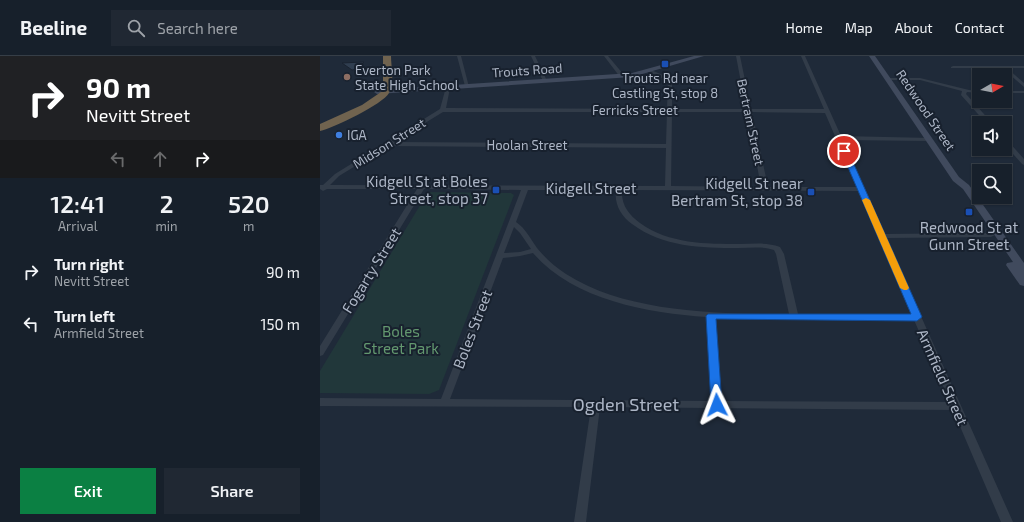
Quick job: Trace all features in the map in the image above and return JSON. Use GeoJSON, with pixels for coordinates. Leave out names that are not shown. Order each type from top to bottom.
{"type":"FeatureCollection","features":[{"type":"Feature","properties":{"kind":"highway"},"geometry":{"type":"LineString","coordinates":[[381,56],[380,86],[382,92]]}},
{"type":"Feature","properties":{"kind":"highway"},"geometry":{"type":"LineString","coordinates":[[382,92],[387,56]]}},
{"type":"Feature","properties":{"kind":"highway"},"geometry":{"type":"LineString","coordinates":[[320,128],[338,119],[341,115],[382,92]]}},
{"type":"Feature","properties":{"kind":"street"},"geometry":{"type":"LineString","coordinates":[[459,56],[467,86]]}},
{"type":"Feature","properties":{"kind":"street"},"geometry":{"type":"LineString","coordinates":[[533,56],[545,81]]}},
{"type":"Feature","properties":{"kind":"street"},"geometry":{"type":"LineString","coordinates":[[606,56],[622,76]]}},
{"type":"Feature","properties":{"kind":"street","name":"Trouts Road"},"geometry":{"type":"LineString","coordinates":[[382,92],[622,76],[650,71],[701,56]]}},
{"type":"Feature","properties":{"kind":"street","name":"Bertram Street"},"geometry":{"type":"LineString","coordinates":[[738,56],[765,189]]}},
{"type":"Feature","properties":{"kind":"street","name":"Armfield Street"},"geometry":{"type":"LineString","coordinates":[[803,56],[1007,522]]}},
{"type":"Feature","properties":{"kind":"street","name":"Redwood Street"},"geometry":{"type":"LineString","coordinates":[[872,56],[956,179],[959,187],[1024,283]]}},
{"type":"Feature","properties":{"kind":"street"},"geometry":{"type":"LineString","coordinates":[[953,67],[1024,67]]}},
{"type":"Feature","properties":{"kind":"street"},"geometry":{"type":"LineString","coordinates":[[1003,67],[1024,86]]}},
{"type":"Feature","properties":{"kind":"street"},"geometry":{"type":"LineString","coordinates":[[650,71],[670,81],[668,188]]}},
{"type":"Feature","properties":{"kind":"street"},"geometry":{"type":"LineString","coordinates":[[888,79],[920,79],[972,91]]}},
{"type":"Feature","properties":{"kind":"street","name":"Midson Street"},"geometry":{"type":"LineString","coordinates":[[320,193],[322,187],[337,175],[443,110],[448,88]]}},
{"type":"Feature","properties":{"kind":"street"},"geometry":{"type":"LineString","coordinates":[[965,90],[964,94],[983,116]]}},
{"type":"Feature","properties":{"kind":"street"},"geometry":{"type":"LineString","coordinates":[[1012,92],[1024,92]]}},
{"type":"Feature","properties":{"kind":"street","name":"Ferricks Street"},"geometry":{"type":"LineString","coordinates":[[443,110],[827,111]]}},
{"type":"Feature","properties":{"kind":"street"},"geometry":{"type":"LineString","coordinates":[[839,138],[929,139]]}},
{"type":"Feature","properties":{"kind":"street","name":"Hoolan Street"},"geometry":{"type":"LineString","coordinates":[[387,144],[668,146]]}},
{"type":"Feature","properties":{"kind":"street"},"geometry":{"type":"LineString","coordinates":[[1012,149],[1024,163]]}},
{"type":"Feature","properties":{"kind":"street","name":"Redwood Street"},"geometry":{"type":"LineString","coordinates":[[956,179],[966,187],[1024,271]]}},
{"type":"Feature","properties":{"kind":"street","name":"Kidgell Street"},"geometry":{"type":"LineString","coordinates":[[322,187],[861,189]]}},
{"type":"Feature","properties":{"kind":"street","name":"Fogarty Street"},"geometry":{"type":"LineString","coordinates":[[320,353],[422,187]]}},
{"type":"Feature","properties":{"kind":"street","name":"Boles Street"},"geometry":{"type":"LineString","coordinates":[[444,403],[525,188]]}},
{"type":"Feature","properties":{"kind":"street"},"geometry":{"type":"LineString","coordinates":[[619,188],[618,199],[624,212],[638,225],[657,235],[693,244],[768,247],[777,249],[780,254],[794,317]]}},
{"type":"Feature","properties":{"kind":"street"},"geometry":{"type":"LineString","coordinates":[[512,223],[523,230],[535,250],[554,269],[563,275],[582,286],[608,297],[638,306],[665,311],[711,316],[917,317]]}},
{"type":"Feature","properties":{"kind":"street"},"geometry":{"type":"LineString","coordinates":[[882,236],[991,235]]}},
{"type":"Feature","properties":{"kind":"street"},"geometry":{"type":"LineString","coordinates":[[499,256],[520,254],[535,250]]}},
{"type":"Feature","properties":{"kind":"street"},"geometry":{"type":"LineString","coordinates":[[711,316],[717,405]]}},
{"type":"Feature","properties":{"kind":"street","name":"Ogden Street"},"geometry":{"type":"LineString","coordinates":[[320,402],[956,406]]}},
{"type":"Feature","properties":{"kind":"street"},"geometry":{"type":"LineString","coordinates":[[580,522],[596,404]]}},
{"type":"Feature","properties":{"kind":"green space","name":"Boles Street Park"},"geometry":{"type":"Polygon","coordinates":[[[428,192],[511,193],[514,195],[439,390],[429,394],[320,393],[320,371],[428,192]]]}},
{"type":"Feature","properties":{"kind":"building"},"geometry":{"type":"Polygon","coordinates":[[[364,62],[357,69],[352,70],[342,63],[364,62]]]}},
{"type":"Feature","properties":{"kind":"slow traffic"},"geometry":{"type":"LineString","coordinates":[[866,200],[904,288]]}},
{"type":"Feature","properties":{"kind":"place","name":"Trouts Rd near Castling St, stop 8"},"geometry":{"type":"Point","coordinates":[665,64]}},
{"type":"Feature","properties":{"kind":"place","name":"Everton Park State High School"},"geometry":{"type":"Point","coordinates":[347,77]}},
{"type":"Feature","properties":{"kind":"place","name":"IGA"},"geometry":{"type":"Point","coordinates":[339,135]}},
{"type":"Feature","properties":{"kind":"place","name":"Kidgell St at Boles Street, stop 37"},"geometry":{"type":"Point","coordinates":[496,190]}},
{"type":"Feature","properties":{"kind":"place","name":"Kidgell St near Bertram St, stop 38"},"geometry":{"type":"Point","coordinates":[811,192]}},
{"type":"Feature","properties":{"kind":"place","name":"Redwood St at Gunn Street"},"geometry":{"type":"Point","coordinates":[969,212]}},
{"type":"Feature","properties":{"kind":"route"},"geometry":{"type":"LineString","coordinates":[[717,405],[711,316],[917,317],[844,151]]}}]}
